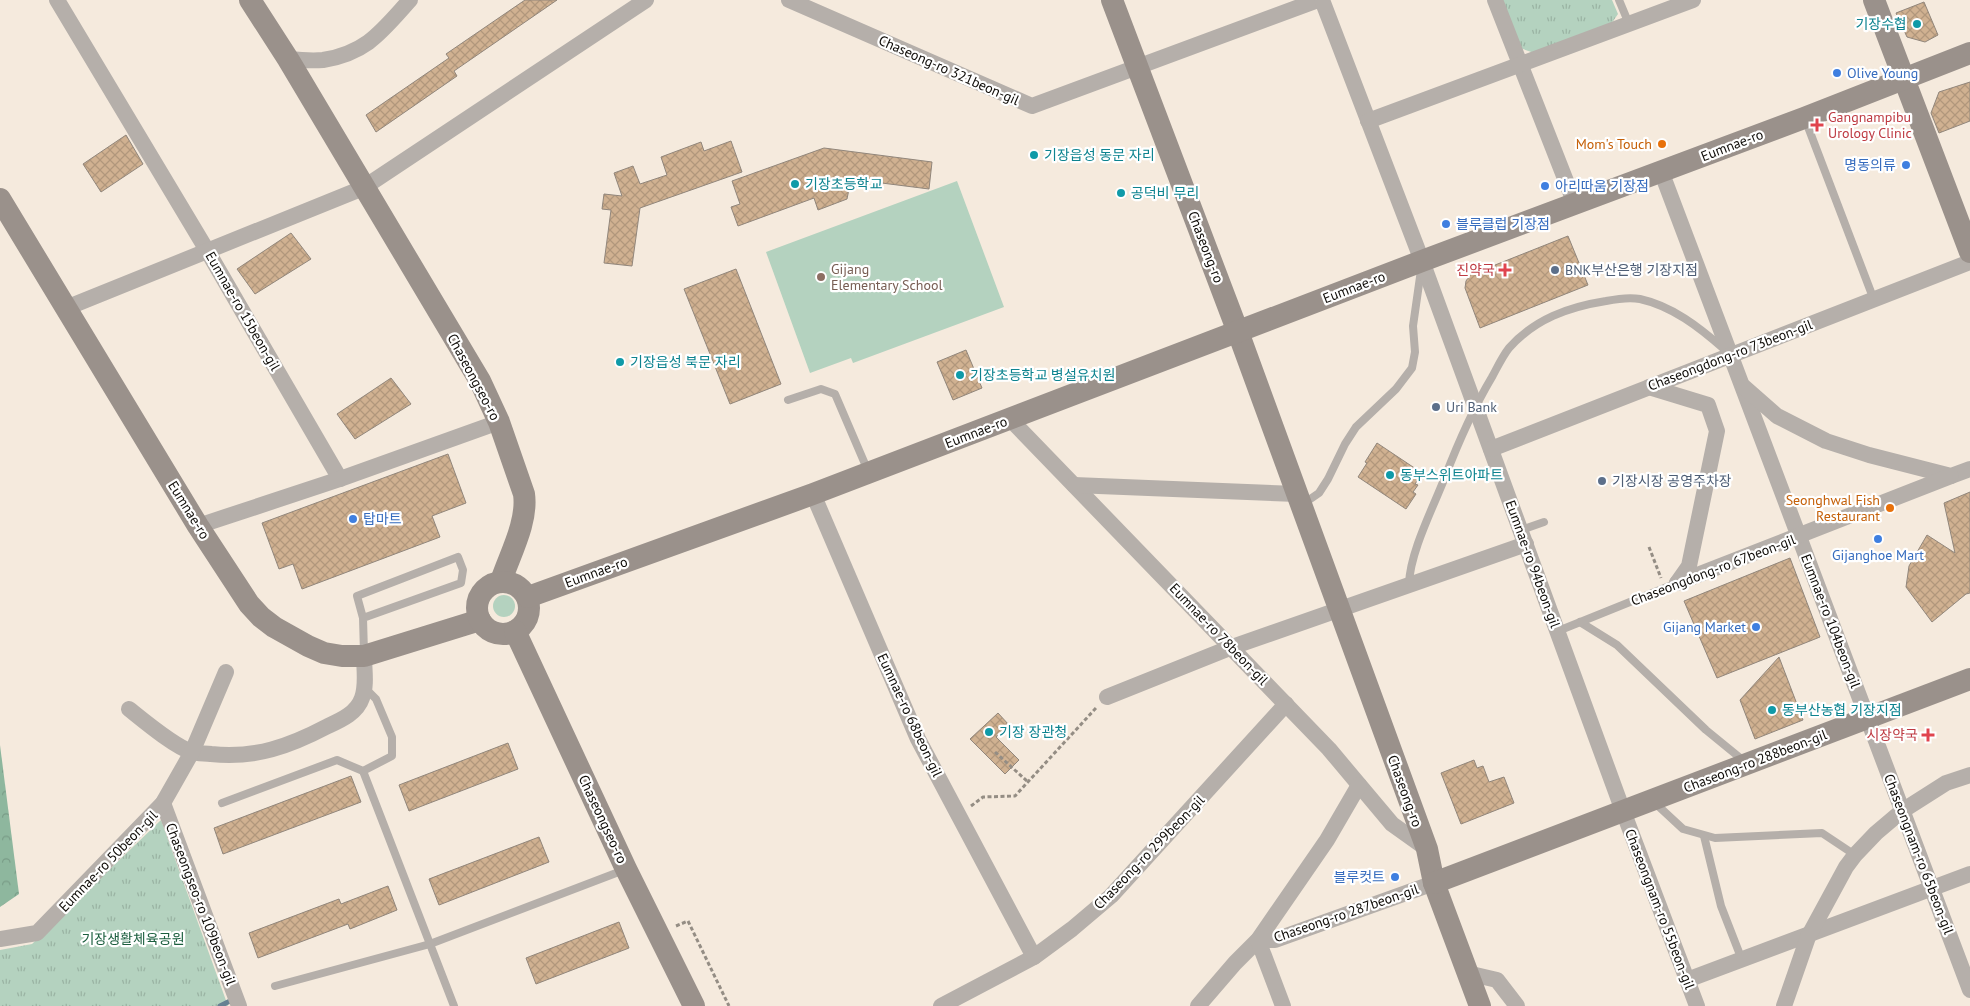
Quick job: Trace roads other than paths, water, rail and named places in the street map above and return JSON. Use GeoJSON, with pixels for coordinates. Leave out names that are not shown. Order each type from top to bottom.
{"type":"FeatureCollection","features":[{"type":"Feature","properties":{"kind":"main road","name":"Chaseongseo-ro"},"geometry":{"type":"LineString","coordinates":[[250,0],[288,59],[363,188],[480,381],[499,422],[524,494],[526,506],[519,533],[501,581]]}},
{"type":"Feature","properties":{"kind":"main road","name":"Chaseong-ro"},"geometry":{"type":"LineString","coordinates":[[1112,0],[1238,332],[1338,610],[1427,849],[1434,883],[1480,1006]]}},
{"type":"Feature","properties":{"kind":"main road"},"geometry":{"type":"LineString","coordinates":[[1874,0],[1970,252]]}},
{"type":"Feature","properties":{"kind":"main road","name":"Eumnae-ro"},"geometry":{"type":"LineString","coordinates":[[528,597],[869,473],[1422,261],[1804,118],[1970,53]]}},
{"type":"Feature","properties":{"kind":"main road","name":"Eumnae-ro"},"geometry":{"type":"LineString","coordinates":[[0,199],[198,526],[249,604],[274,627],[292,639],[324,653],[342,656],[364,656],[480,620]]}},
{"type":"Feature","properties":{"kind":"main road"},"geometry":{"type":"LineString","coordinates":[[501,581],[512,583],[521,588],[528,597],[531,608],[528,619],[520,628],[509,633],[496,632],[486,627],[480,620],[476,609],[478,599],[489,585],[501,581]]}},
{"type":"Feature","properties":{"kind":"main road","name":"Chaseongseo-ro"},"geometry":{"type":"LineString","coordinates":[[515,631],[657,934],[694,1006]]}},
{"type":"Feature","properties":{"kind":"main road","name":"Chaseong-ro 288beon-gil"},"geometry":{"type":"LineString","coordinates":[[1434,883],[1970,679]]}},
{"type":"Feature","properties":{"kind":"street","name":"Eumnae-ro 15beon-gil"},"geometry":{"type":"LineString","coordinates":[[57,0],[208,252],[340,479]]}},
{"type":"Feature","properties":{"kind":"street"},"geometry":{"type":"LineString","coordinates":[[288,59],[322,60],[351,53],[364,47],[379,35],[410,0]]}},
{"type":"Feature","properties":{"kind":"street"},"geometry":{"type":"LineString","coordinates":[[66,308],[363,188],[646,0]]}},
{"type":"Feature","properties":{"kind":"street","name":"Chaseong-ro 321beon-gil"},"geometry":{"type":"LineString","coordinates":[[801,2],[1032,106],[1139,68],[1318,0]]}},
{"type":"Feature","properties":{"kind":"street"},"geometry":{"type":"LineString","coordinates":[[1322,0],[1422,261]]}},
{"type":"Feature","properties":{"kind":"street"},"geometry":{"type":"LineString","coordinates":[[1496,0],[1575,204]]}},
{"type":"Feature","properties":{"kind":"street"},"geometry":{"type":"LineString","coordinates":[[1368,121],[1693,0]]}},
{"type":"Feature","properties":{"kind":"street","name":"Eumnae-ro 104beon-gil"},"geometry":{"type":"LineString","coordinates":[[1661,171],[1868,718]]}},
{"type":"Feature","properties":{"kind":"street","name":"Eumnae-ro 94beon-gil"},"geometry":{"type":"LineString","coordinates":[[1422,261],[1623,811]]}},
{"type":"Feature","properties":{"kind":"street","name":"Chaseongdong-ro 73beon-gil"},"geometry":{"type":"LineString","coordinates":[[1491,449],[1970,262]]}},
{"type":"Feature","properties":{"kind":"street"},"geometry":{"type":"LineString","coordinates":[[1649,387],[1708,405],[1717,431],[1689,566],[1671,586]]}},
{"type":"Feature","properties":{"kind":"street"},"geometry":{"type":"LineString","coordinates":[[1742,387],[1777,416],[1797,428],[1826,441],[1870,455],[1951,476]]}},
{"type":"Feature","properties":{"kind":"street","name":"Eumnae-ro 78beon-gil"},"geometry":{"type":"LineString","coordinates":[[1010,419],[1329,749],[1392,824],[1427,849]]}},
{"type":"Feature","properties":{"kind":"street"},"geometry":{"type":"LineString","coordinates":[[198,526],[340,479],[499,422]]}},
{"type":"Feature","properties":{"kind":"street","name":"Chaseongdong-ro 67beon-gil"},"geometry":{"type":"LineString","coordinates":[[1671,586],[1970,469]]}},
{"type":"Feature","properties":{"kind":"street"},"geometry":{"type":"LineString","coordinates":[[1074,486],[1299,500]]}},
{"type":"Feature","properties":{"kind":"street","name":"Eumnae-ro 68beon-gil"},"geometry":{"type":"LineString","coordinates":[[812,494],[918,739],[1034,956]]}},
{"type":"Feature","properties":{"kind":"street"},"geometry":{"type":"LineString","coordinates":[[1107,697],[1232,647],[1409,585],[1523,537]]}},
{"type":"Feature","properties":{"kind":"street"},"geometry":{"type":"LineString","coordinates":[[129,709],[165,736],[192,752],[233,756],[277,749],[312,735],[344,718],[356,709],[362,698],[364,688],[364,656]]}},
{"type":"Feature","properties":{"kind":"street","name":"Eumnae-ro 50beon-gil"},"geometry":{"type":"LineString","coordinates":[[0,940],[37,933],[163,803],[192,752],[226,672]]}},
{"type":"Feature","properties":{"kind":"street","name":"Chaseong-ro 299beon-gil"},"geometry":{"type":"LineString","coordinates":[[941,1006],[1034,956],[1111,896],[1286,704]]}},
{"type":"Feature","properties":{"kind":"street","name":"Chaseongnam-ro 65beon-gil"},"geometry":{"type":"LineString","coordinates":[[1868,718],[1970,990]]}},
{"type":"Feature","properties":{"kind":"street"},"geometry":{"type":"LineString","coordinates":[[1784,1006],[1808,936],[1846,867],[1855,855],[1876,833],[1902,811],[1946,783],[1970,775]]}},
{"type":"Feature","properties":{"kind":"street","name":"Chaseong-ro 287beon-gil"},"geometry":{"type":"LineString","coordinates":[[1198,1006],[1235,963],[1258,940],[1327,840],[1359,785]]}},
{"type":"Feature","properties":{"kind":"street","name":"Chaseongseo-ro 109beon-gil"},"geometry":{"type":"LineString","coordinates":[[163,803],[240,1006]]}},
{"type":"Feature","properties":{"kind":"street","name":"Chaseongnam-ro 55beon-gil"},"geometry":{"type":"LineString","coordinates":[[1623,811],[1697,1006]]}},
{"type":"Feature","properties":{"kind":"street"},"geometry":{"type":"LineString","coordinates":[[1687,980],[1970,874]]}},
{"type":"Feature","properties":{"kind":"street","name":"Chaseong-ro 287beon-gil"},"geometry":{"type":"LineString","coordinates":[[1258,940],[1275,940],[1434,883]]}},
{"type":"Feature","properties":{"kind":"street"},"geometry":{"type":"LineString","coordinates":[[1258,940],[1283,1006]]}},
{"type":"Feature","properties":{"kind":"street"},"geometry":{"type":"LineString","coordinates":[[1467,972],[1497,980],[1517,1006]]}},
{"type":"Feature","properties":{"kind":"lane"},"geometry":{"type":"LineString","coordinates":[[1620,0],[1629,24]]}},
{"type":"Feature","properties":{"kind":"lane"},"geometry":{"type":"LineString","coordinates":[[1804,118],[1874,300]]}},
{"type":"Feature","properties":{"kind":"lane"},"geometry":{"type":"LineString","coordinates":[[1299,500],[1313,498],[1322,489],[1345,444],[1356,428],[1396,389],[1412,368],[1415,352],[1413,326],[1422,261]]}},
{"type":"Feature","properties":{"kind":"lane"},"geometry":{"type":"LineString","coordinates":[[1409,585],[1415,554],[1449,466],[1475,406],[1508,350],[1532,326],[1588,304],[1638,299],[1664,307],[1685,318],[1731,355]]}},
{"type":"Feature","properties":{"kind":"lane"},"geometry":{"type":"LineString","coordinates":[[788,400],[821,389],[835,394],[869,473]]}},
{"type":"Feature","properties":{"kind":"lane"},"geometry":{"type":"LineString","coordinates":[[1523,537],[1544,522]]}},
{"type":"Feature","properties":{"kind":"lane"},"geometry":{"type":"LineString","coordinates":[[363,618],[461,583],[463,570],[458,557],[357,596],[363,618],[364,656]]}},
{"type":"Feature","properties":{"kind":"lane","name":"Chaseongdong-ro 67beon-gil"},"geometry":{"type":"LineString","coordinates":[[1558,631],[1671,586]]}},
{"type":"Feature","properties":{"kind":"lane"},"geometry":{"type":"LineString","coordinates":[[1648,595],[1651,604]]}},
{"type":"Feature","properties":{"kind":"lane"},"geometry":{"type":"LineString","coordinates":[[1580,622],[1617,645],[1706,730],[1748,764]]}},
{"type":"Feature","properties":{"kind":"lane"},"geometry":{"type":"LineString","coordinates":[[363,771],[392,756],[392,737],[376,699],[364,688]]}},
{"type":"Feature","properties":{"kind":"lane"},"geometry":{"type":"LineString","coordinates":[[222,803],[337,760],[363,771],[454,1006]]}},
{"type":"Feature","properties":{"kind":"lane"},"geometry":{"type":"LineString","coordinates":[[1652,800],[1683,829],[1704,836],[1714,838],[1822,833],[1855,855]]}},
{"type":"Feature","properties":{"kind":"lane"},"geometry":{"type":"LineString","coordinates":[[1704,836],[1721,906],[1742,961]]}},
{"type":"Feature","properties":{"kind":"lane"},"geometry":{"type":"LineString","coordinates":[[275,986],[430,944],[626,869]]}},
{"type":"Feature","properties":{"kind":"waterway"},"geometry":{"type":"LineString","coordinates":[[220,1006],[230,1001]]}},
{"type":"Feature","properties":{"kind":"place","name":"기장수협"},"geometry":{"type":"Point","coordinates":[1917,24]}},
{"type":"Feature","properties":{"kind":"place","name":"Olive Young"},"geometry":{"type":"Point","coordinates":[1837,73]}},
{"type":"Feature","properties":{"kind":"place","name":"Gangnampibu Urology Clinic"},"geometry":{"type":"Point","coordinates":[1817,125]}},
{"type":"Feature","properties":{"kind":"place","name":"Mom's Touch"},"geometry":{"type":"Point","coordinates":[1662,144]}},
{"type":"Feature","properties":{"kind":"place","name":"기장읍성 동문 자리"},"geometry":{"type":"Point","coordinates":[1034,155]}},
{"type":"Feature","properties":{"kind":"place","name":"명동의류"},"geometry":{"type":"Point","coordinates":[1906,165]}},
{"type":"Feature","properties":{"kind":"place","name":"기장초등학교"},"geometry":{"type":"Point","coordinates":[795,184]}},
{"type":"Feature","properties":{"kind":"place","name":"아리따움 기장점"},"geometry":{"type":"Point","coordinates":[1545,186]}},
{"type":"Feature","properties":{"kind":"place","name":"공덕비 무리"},"geometry":{"type":"Point","coordinates":[1121,193]}},
{"type":"Feature","properties":{"kind":"place","name":"블루클럽 기장점"},"geometry":{"type":"Point","coordinates":[1446,224]}},
{"type":"Feature","properties":{"kind":"place","name":"진약국"},"geometry":{"type":"Point","coordinates":[1505,270]}},
{"type":"Feature","properties":{"kind":"place","name":"BNK부산은행 기장지점"},"geometry":{"type":"Point","coordinates":[1555,270]}},
{"type":"Feature","properties":{"kind":"place","name":"Gijang Elementary School"},"geometry":{"type":"Point","coordinates":[821,277]}},
{"type":"Feature","properties":{"kind":"place","name":"기장읍성 북문 자리"},"geometry":{"type":"Point","coordinates":[620,362]}},
{"type":"Feature","properties":{"kind":"place","name":"기장초등학교 병설유치원"},"geometry":{"type":"Point","coordinates":[960,375]}},
{"type":"Feature","properties":{"kind":"place","name":"Uri Bank"},"geometry":{"type":"Point","coordinates":[1436,407]}},
{"type":"Feature","properties":{"kind":"place","name":"동부스위트아파트"},"geometry":{"type":"Point","coordinates":[1390,475]}},
{"type":"Feature","properties":{"kind":"place","name":"기장시장 공영주차장"},"geometry":{"type":"Point","coordinates":[1602,481]}},
{"type":"Feature","properties":{"kind":"place","name":"Seonghwal Fish Restaurant"},"geometry":{"type":"Point","coordinates":[1890,508]}},
{"type":"Feature","properties":{"kind":"place","name":"탑마트"},"geometry":{"type":"Point","coordinates":[353,519]}},
{"type":"Feature","properties":{"kind":"place","name":"Gijanghoe Mart"},"geometry":{"type":"Point","coordinates":[1878,539]}},
{"type":"Feature","properties":{"kind":"place","name":"Gijang Market"},"geometry":{"type":"Point","coordinates":[1756,627]}},
{"type":"Feature","properties":{"kind":"place","name":"동부산농협 기장지점"},"geometry":{"type":"Point","coordinates":[1772,710]}},
{"type":"Feature","properties":{"kind":"place","name":"기장 장관청"},"geometry":{"type":"Point","coordinates":[989,732]}},
{"type":"Feature","properties":{"kind":"place","name":"시장약국"},"geometry":{"type":"Point","coordinates":[1928,735]}},
{"type":"Feature","properties":{"kind":"place","name":"블루컷트"},"geometry":{"type":"Point","coordinates":[1395,877]}},
{"type":"Feature","properties":{"kind":"park label","name":"기장생활체육공원"},"geometry":{"type":"Point","coordinates":[133,939]}}]}
